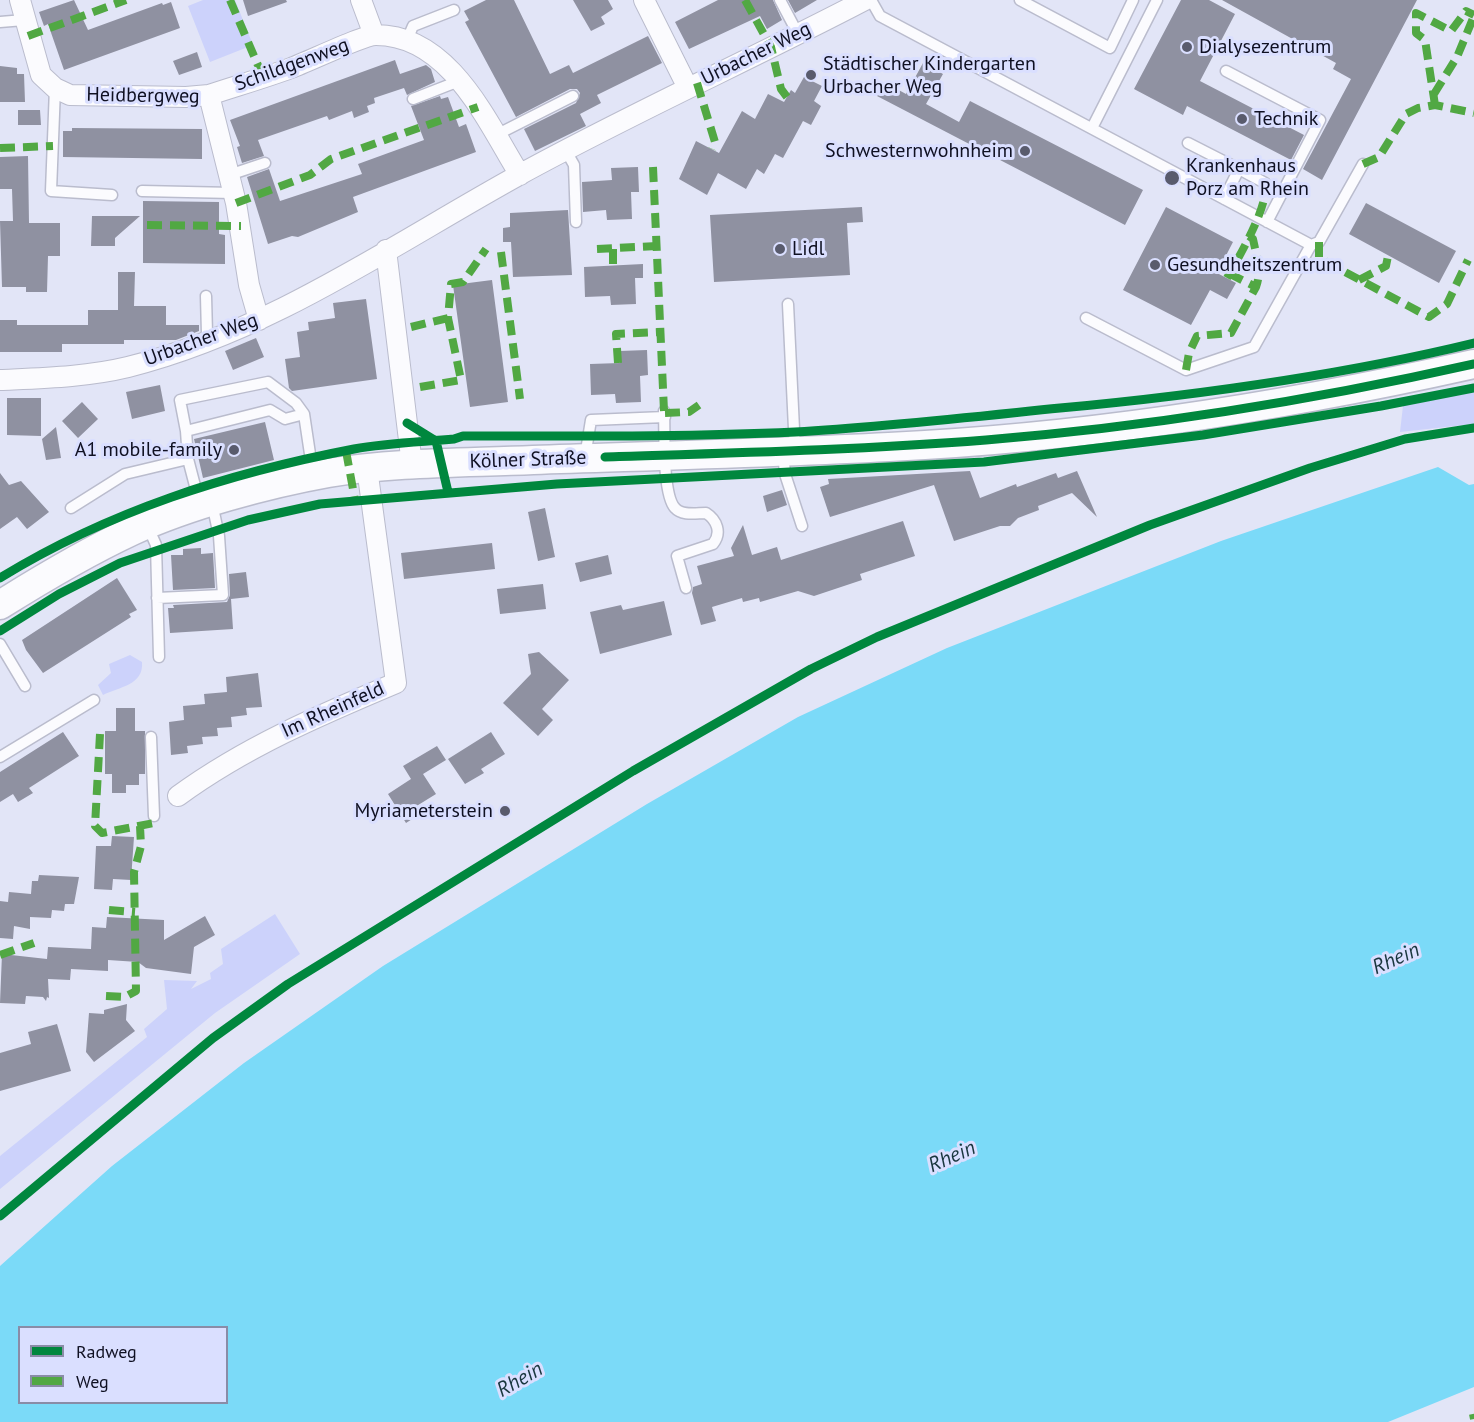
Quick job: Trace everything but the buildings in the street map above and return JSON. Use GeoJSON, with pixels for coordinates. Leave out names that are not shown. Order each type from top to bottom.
{"type":"FeatureCollection","features":[{"type":"Feature","properties":{"kind":"main road","name":"Kölner Straße"},"geometry":{"type":"LineString","coordinates":[[0,605],[44,578],[148,525],[207,505],[314,476],[368,468],[412,465],[789,451],[988,440],[1120,426],[1334,393],[1474,364]]}},
{"type":"Feature","properties":{"kind":"street"},"geometry":{"type":"LineString","coordinates":[[20,0],[41,75],[55,88]]}},
{"type":"Feature","properties":{"kind":"street","name":"Schildgenweg"},"geometry":{"type":"LineString","coordinates":[[361,0],[374,35]]}},
{"type":"Feature","properties":{"kind":"street","name":"Urbacher Weg"},"geometry":{"type":"LineString","coordinates":[[644,0],[688,88]]}},
{"type":"Feature","properties":{"kind":"street","name":"Urbacher Weg"},"geometry":{"type":"LineString","coordinates":[[0,380],[80,375],[126,367],[210,341],[259,320],[304,298],[520,174],[862,1]]}},
{"type":"Feature","properties":{"kind":"street","name":"Schildgenweg"},"geometry":{"type":"LineString","coordinates":[[209,95],[290,68],[374,35],[407,40],[435,56],[459,81],[520,174]]}},
{"type":"Feature","properties":{"kind":"street","name":"Heidbergweg"},"geometry":{"type":"LineString","coordinates":[[55,88],[70,95],[186,97],[209,95],[231,184],[249,285],[259,320]]}},
{"type":"Feature","properties":{"kind":"street"},"geometry":{"type":"LineString","coordinates":[[386,250],[412,465]]}},
{"type":"Feature","properties":{"kind":"street","name":"Im Rheinfeld"},"geometry":{"type":"LineString","coordinates":[[178,796],[208,774],[266,740],[396,683],[368,468]]}},
{"type":"Feature","properties":{"kind":"lane"},"geometry":{"type":"LineString","coordinates":[[780,0],[798,34]]}},
{"type":"Feature","properties":{"kind":"lane"},"geometry":{"type":"LineString","coordinates":[[1020,0],[1110,48],[1133,0]]}},
{"type":"Feature","properties":{"kind":"lane"},"geometry":{"type":"LineString","coordinates":[[1092,128],[1157,0]]}},
{"type":"Feature","properties":{"kind":"lane"},"geometry":{"type":"LineString","coordinates":[[862,1],[880,16],[1311,245]]}},
{"type":"Feature","properties":{"kind":"lane"},"geometry":{"type":"LineString","coordinates":[[407,40],[413,26],[454,10]]}},
{"type":"Feature","properties":{"kind":"lane"},"geometry":{"type":"LineString","coordinates":[[0,22],[24,20]]}},
{"type":"Feature","properties":{"kind":"lane"},"geometry":{"type":"LineString","coordinates":[[1226,71],[1320,120],[1267,222]]}},
{"type":"Feature","properties":{"kind":"lane"},"geometry":{"type":"LineString","coordinates":[[413,99],[459,81]]}},
{"type":"Feature","properties":{"kind":"lane"},"geometry":{"type":"LineString","coordinates":[[55,88],[51,191],[112,195]]}},
{"type":"Feature","properties":{"kind":"lane"},"geometry":{"type":"LineString","coordinates":[[496,135],[573,96]]}},
{"type":"Feature","properties":{"kind":"lane"},"geometry":{"type":"LineString","coordinates":[[1188,143],[1265,183]]}},
{"type":"Feature","properties":{"kind":"lane"},"geometry":{"type":"LineString","coordinates":[[566,150],[574,165],[576,222]]}},
{"type":"Feature","properties":{"kind":"lane"},"geometry":{"type":"LineString","coordinates":[[142,191],[231,184],[265,163]]}},
{"type":"Feature","properties":{"kind":"lane"},"geometry":{"type":"LineString","coordinates":[[1086,318],[1186,370],[1254,347],[1311,245],[1320,242],[1363,164]]}},
{"type":"Feature","properties":{"kind":"lane"},"geometry":{"type":"LineString","coordinates":[[1224,199],[1239,169]]}},
{"type":"Feature","properties":{"kind":"lane"},"geometry":{"type":"LineString","coordinates":[[206,296],[207,334],[210,341]]}},
{"type":"Feature","properties":{"kind":"lane"},"geometry":{"type":"LineString","coordinates":[[789,304],[789,451],[785,474],[802,526]]}},
{"type":"Feature","properties":{"kind":"lane"},"geometry":{"type":"LineString","coordinates":[[158,598],[223,595],[219,536],[188,459],[180,400],[268,382],[296,403],[304,414],[314,476]]}},
{"type":"Feature","properties":{"kind":"lane"},"geometry":{"type":"LineString","coordinates":[[186,431],[270,410],[285,419],[304,414]]}},
{"type":"Feature","properties":{"kind":"lane"},"geometry":{"type":"LineString","coordinates":[[585,458],[591,420],[665,414],[668,488],[674,507],[683,513],[706,513],[717,527],[718,534],[714,544],[677,556],[686,588]]}},
{"type":"Feature","properties":{"kind":"lane"},"geometry":{"type":"LineString","coordinates":[[70,508],[124,474],[188,459]]}},
{"type":"Feature","properties":{"kind":"lane"},"geometry":{"type":"LineString","coordinates":[[148,525],[156,545],[159,657]]}},
{"type":"Feature","properties":{"kind":"lane"},"geometry":{"type":"LineString","coordinates":[[0,644],[25,686]]}},
{"type":"Feature","properties":{"kind":"lane"},"geometry":{"type":"LineString","coordinates":[[0,757],[94,700]]}},
{"type":"Feature","properties":{"kind":"lane"},"geometry":{"type":"LineString","coordinates":[[151,736],[154,816]]}},
{"type":"Feature","properties":{"kind":"shaded area"},"geometry":{"type":"Polygon","coordinates":[[[203,0],[235,0],[253,45],[210,62],[188,6],[203,0]]]}},
{"type":"Feature","properties":{"kind":"shaded area"},"geometry":{"type":"Polygon","coordinates":[[[1474,392],[1474,424],[1400,432],[1403,406],[1474,392]]]}},
{"type":"Feature","properties":{"kind":"shaded area"},"geometry":{"type":"Polygon","coordinates":[[[130,655],[142,662],[139,676],[129,684],[103,695],[98,685],[111,673],[109,664],[130,655]]]}},
{"type":"Feature","properties":{"kind":"shaded area"},"geometry":{"type":"Polygon","coordinates":[[[275,914],[300,954],[215,1013],[0,1189],[0,1156],[147,1037],[144,1029],[167,1009],[164,980],[197,981],[191,989],[211,979],[210,973],[223,964],[221,949],[275,914]]]}},
{"type":"Feature","properties":{"kind":"water","name":"Rhein"},"geometry":{"type":"Polygon","coordinates":[[[1438,467],[1469,485],[1474,484],[1474,1387],[1388,1422],[0,1422],[0,1266],[112,1166],[244,1063],[383,966],[647,804],[798,717],[947,648],[1221,541],[1438,467]]]}},
{"type":"Feature","properties":{"kind":"marked path"},"geometry":{"type":"LineString","coordinates":[[28,36],[126,0]]}},
{"type":"Feature","properties":{"kind":"marked path"},"geometry":{"type":"LineString","coordinates":[[230,0],[263,77]]}},
{"type":"Feature","properties":{"kind":"marked path"},"geometry":{"type":"LineString","coordinates":[[745,0],[771,47],[781,89],[787,97]]}},
{"type":"Feature","properties":{"kind":"marked path"},"geometry":{"type":"LineString","coordinates":[[1435,105],[1425,40],[1416,33],[1416,13],[1451,31],[1466,11],[1474,15]]}},
{"type":"Feature","properties":{"kind":"marked path"},"geometry":{"type":"LineString","coordinates":[[1434,94],[1457,57],[1474,16]]}},
{"type":"Feature","properties":{"kind":"marked path"},"geometry":{"type":"LineString","coordinates":[[697,83],[715,142],[712,149]]}},
{"type":"Feature","properties":{"kind":"marked path"},"geometry":{"type":"LineString","coordinates":[[1363,164],[1379,157],[1406,114],[1418,108],[1435,105],[1474,113]]}},
{"type":"Feature","properties":{"kind":"marked path"},"geometry":{"type":"LineString","coordinates":[[236,203],[310,175],[331,159],[478,107]]}},
{"type":"Feature","properties":{"kind":"marked path"},"geometry":{"type":"LineString","coordinates":[[0,148],[53,146]]}},
{"type":"Feature","properties":{"kind":"marked path"},"geometry":{"type":"LineString","coordinates":[[653,167],[664,411]]}},
{"type":"Feature","properties":{"kind":"marked path"},"geometry":{"type":"LineString","coordinates":[[1227,278],[1258,217],[1263,204],[1265,183]]}},
{"type":"Feature","properties":{"kind":"marked path"},"geometry":{"type":"LineString","coordinates":[[147,225],[241,226]]}},
{"type":"Feature","properties":{"kind":"marked path"},"geometry":{"type":"LineString","coordinates":[[1249,236],[1253,239],[1258,263],[1256,287]]}},
{"type":"Feature","properties":{"kind":"marked path"},"geometry":{"type":"LineString","coordinates":[[1319,242],[1319,258],[1429,317],[1447,304],[1468,260]]}},
{"type":"Feature","properties":{"kind":"marked path"},"geometry":{"type":"LineString","coordinates":[[597,249],[657,246]]}},
{"type":"Feature","properties":{"kind":"marked path"},"geometry":{"type":"LineString","coordinates":[[420,387],[461,380],[448,318],[451,284],[463,282],[486,249]]}},
{"type":"Feature","properties":{"kind":"marked path"},"geometry":{"type":"LineString","coordinates":[[613,249],[613,265]]}},
{"type":"Feature","properties":{"kind":"marked path"},"geometry":{"type":"LineString","coordinates":[[501,252],[520,399]]}},
{"type":"Feature","properties":{"kind":"marked path"},"geometry":{"type":"LineString","coordinates":[[1359,280],[1386,266],[1388,256]]}},
{"type":"Feature","properties":{"kind":"marked path"},"geometry":{"type":"LineString","coordinates":[[1186,370],[1189,353],[1197,336],[1231,333],[1256,287],[1230,274]]}},
{"type":"Feature","properties":{"kind":"marked path"},"geometry":{"type":"LineString","coordinates":[[411,327],[448,318]]}},
{"type":"Feature","properties":{"kind":"marked path"},"geometry":{"type":"LineString","coordinates":[[618,363],[616,334],[660,332]]}},
{"type":"Feature","properties":{"kind":"marked path"},"geometry":{"type":"LineString","coordinates":[[665,413],[689,412],[699,405]]}},
{"type":"Feature","properties":{"kind":"marked path"},"geometry":{"type":"LineString","coordinates":[[346,451],[355,500]]}},
{"type":"Feature","properties":{"kind":"marked path"},"geometry":{"type":"LineString","coordinates":[[100,734],[95,826],[102,833],[154,823]]}},
{"type":"Feature","properties":{"kind":"marked path"},"geometry":{"type":"LineString","coordinates":[[106,996],[125,997],[136,991],[134,872],[141,846],[140,826]]}},
{"type":"Feature","properties":{"kind":"marked path"},"geometry":{"type":"LineString","coordinates":[[109,910],[135,912]]}},
{"type":"Feature","properties":{"kind":"marked path"},"geometry":{"type":"LineString","coordinates":[[0,955],[34,943]]}},
{"type":"Feature","properties":{"kind":"marked path"},"geometry":{"type":"LineString","coordinates":[[1473,1414],[1474,1419]]}},
{"type":"Feature","properties":{"kind":"cycle path"},"geometry":{"type":"LineString","coordinates":[[0,578],[84,533],[171,497],[261,470],[366,447],[454,439],[463,436],[754,434],[928,422],[1164,397],[1268,383],[1320,375],[1474,343]]}},
{"type":"Feature","properties":{"kind":"cycle path"},"geometry":{"type":"LineString","coordinates":[[605,457],[891,446],[986,440],[1109,428],[1232,411],[1474,364]]}},
{"type":"Feature","properties":{"kind":"cycle path"},"geometry":{"type":"LineString","coordinates":[[0,631],[59,594],[120,563],[248,520],[320,504],[557,484],[984,462],[1203,435],[1381,406],[1474,388]]}},
{"type":"Feature","properties":{"kind":"cycle path"},"geometry":{"type":"LineString","coordinates":[[407,423],[436,441],[448,492]]}},
{"type":"Feature","properties":{"kind":"cycle path"},"geometry":{"type":"LineString","coordinates":[[0,1216],[213,1038],[288,984],[633,771],[811,669],[877,637],[1150,525],[1310,468],[1405,439],[1474,428]]}},
{"type":"Feature","properties":{"kind":"place","name":"Dialysezentrum"},"geometry":{"type":"Point","coordinates":[1187,47]}},
{"type":"Feature","properties":{"kind":"place","name":"Städtischer Kindergarten Urbacher Weg"},"geometry":{"type":"Point","coordinates":[811,75]}},
{"type":"Feature","properties":{"kind":"place","name":"Technik"},"geometry":{"type":"Point","coordinates":[1242,119]}},
{"type":"Feature","properties":{"kind":"place","name":"Schwesternwohnheim"},"geometry":{"type":"Point","coordinates":[1025,151]}},
{"type":"Feature","properties":{"kind":"place","name":"Krankenhaus Porz am Rhein"},"geometry":{"type":"Point","coordinates":[1172,178]}},
{"type":"Feature","properties":{"kind":"place","name":"Lidl"},"geometry":{"type":"Point","coordinates":[780,249]}},
{"type":"Feature","properties":{"kind":"place","name":"Gesundheitszentrum"},"geometry":{"type":"Point","coordinates":[1155,265]}},
{"type":"Feature","properties":{"kind":"place","name":"A1 mobile-family"},"geometry":{"type":"Point","coordinates":[234,450]}},
{"type":"Feature","properties":{"kind":"place","name":"Myriameterstein"},"geometry":{"type":"Point","coordinates":[505,811]}}]}
